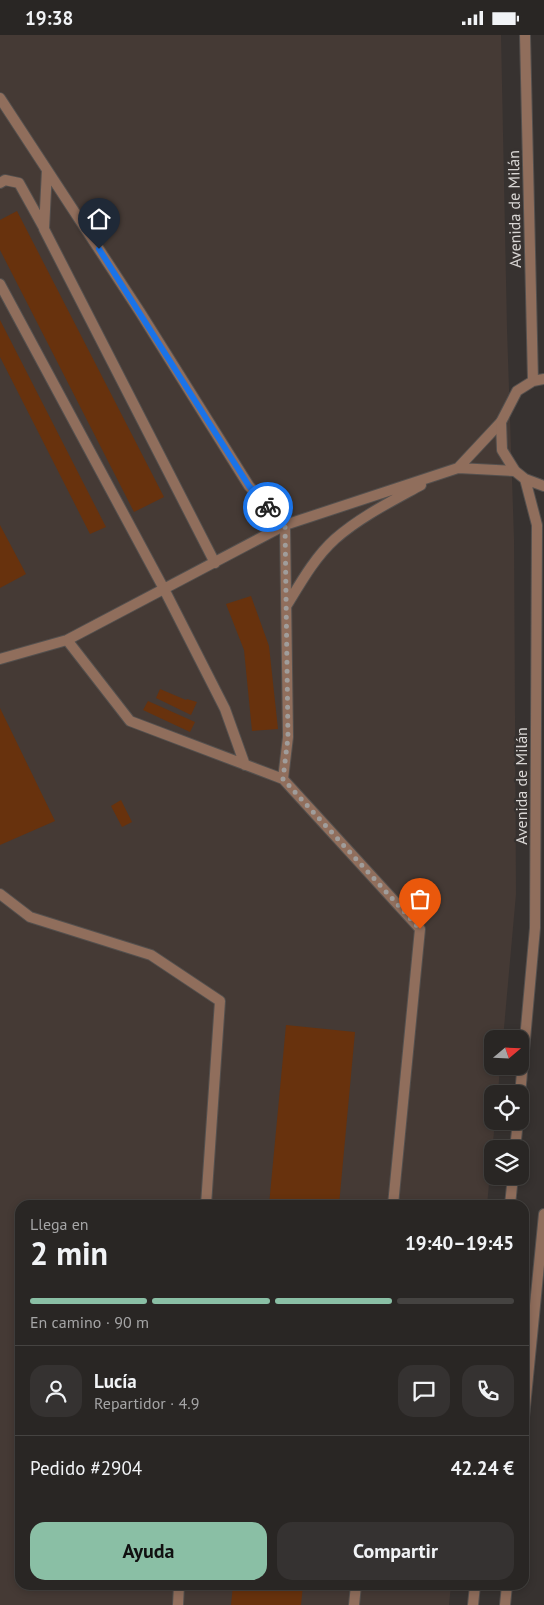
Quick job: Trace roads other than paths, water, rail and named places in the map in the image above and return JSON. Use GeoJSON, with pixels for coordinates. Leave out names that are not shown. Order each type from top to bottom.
{"type":"FeatureCollection","features":[{"type":"Feature","properties":{"kind":"street","name":"Avenida de Milán"},"geometry":{"type":"LineString","coordinates":[[525,35],[539,380]]}},
{"type":"Feature","properties":{"kind":"street"},"geometry":{"type":"LineString","coordinates":[[0,98],[3,109],[47,170],[140,312],[249,486],[285,525],[288,737],[283,779]]}},
{"type":"Feature","properties":{"kind":"street"},"geometry":{"type":"LineString","coordinates":[[44,229],[47,170]]}},
{"type":"Feature","properties":{"kind":"street"},"geometry":{"type":"LineString","coordinates":[[0,183],[5,180],[19,183],[214,563]]}},
{"type":"Feature","properties":{"kind":"street"},"geometry":{"type":"LineString","coordinates":[[0,284],[164,589],[226,709],[245,765]]}},
{"type":"Feature","properties":{"kind":"street"},"geometry":{"type":"LineString","coordinates":[[458,469],[501,422],[517,391],[539,380]]}},
{"type":"Feature","properties":{"kind":"street"},"geometry":{"type":"LineString","coordinates":[[501,422],[502,450],[515,471],[525,479],[544,486]]}},
{"type":"Feature","properties":{"kind":"street"},"geometry":{"type":"LineString","coordinates":[[0,659],[66,640],[285,525],[458,469],[515,471]]}},
{"type":"Feature","properties":{"kind":"street"},"geometry":{"type":"LineString","coordinates":[[286,605],[310,569],[335,539],[398,498],[441,474]]}},
{"type":"Feature","properties":{"kind":"street","name":"Avenida de Milán"},"geometry":{"type":"LineString","coordinates":[[521,1085],[536,899],[537,525],[525,479]]}},
{"type":"Feature","properties":{"kind":"street"},"geometry":{"type":"LineString","coordinates":[[66,640],[130,721],[283,779],[420,929],[393,1200]]}},
{"type":"Feature","properties":{"kind":"street"},"geometry":{"type":"LineString","coordinates":[[0,894],[30,917],[151,955],[220,1001],[206,1200]]}},
{"type":"Feature","properties":{"kind":"street"},"geometry":{"type":"LineString","coordinates":[[510,1200],[511,1185]]}},
{"type":"Feature","properties":{"kind":"street"},"geometry":{"type":"LineString","coordinates":[[529,1366],[544,1213]]}},
{"type":"Feature","properties":{"kind":"street"},"geometry":{"type":"LineString","coordinates":[[178,1605],[179,1590]]}},
{"type":"Feature","properties":{"kind":"street"},"geometry":{"type":"LineString","coordinates":[[354,1605],[356,1590]]}},
{"type":"Feature","properties":{"kind":"street"},"geometry":{"type":"LineString","coordinates":[[473,1605],[474,1590]]}},
{"type":"Feature","properties":{"kind":"street"},"geometry":{"type":"LineString","coordinates":[[505,1605],[506,1590]]}}]}
